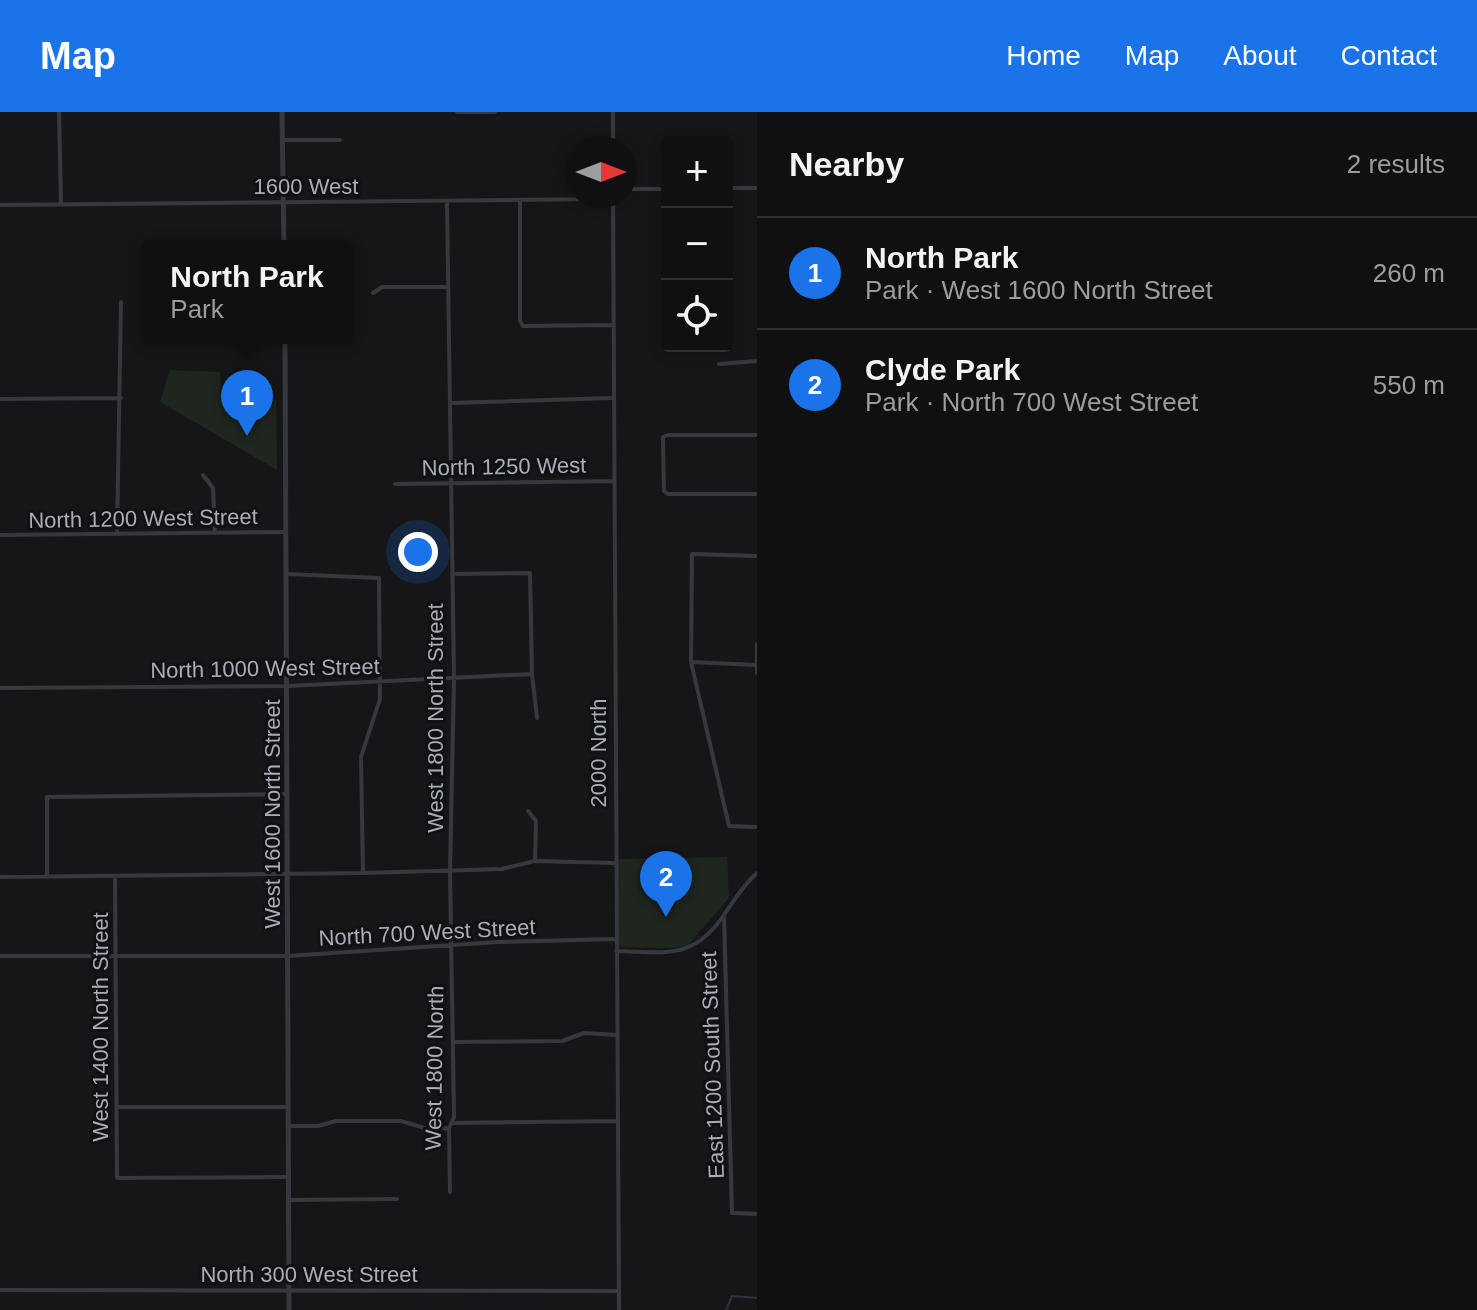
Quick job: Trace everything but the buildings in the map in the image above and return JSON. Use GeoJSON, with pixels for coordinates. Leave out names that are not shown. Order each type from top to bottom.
{"type":"FeatureCollection","features":[{"type":"Feature","properties":{"kind":"street"},"geometry":{"type":"LineString","coordinates":[[59,112],[61,204]]}},
{"type":"Feature","properties":{"kind":"street"},"geometry":{"type":"LineString","coordinates":[[282,112],[284,240]]}},
{"type":"Feature","properties":{"kind":"street"},"geometry":{"type":"LineString","coordinates":[[457,113],[495,112]]}},
{"type":"Feature","properties":{"kind":"street"},"geometry":{"type":"LineString","coordinates":[[613,112],[613,136]]}},
{"type":"Feature","properties":{"kind":"street"},"geometry":{"type":"LineString","coordinates":[[282,140],[340,140]]}},
{"type":"Feature","properties":{"kind":"street"},"geometry":{"type":"LineString","coordinates":[[733,188],[757,188]]}},
{"type":"Feature","properties":{"kind":"street"},"geometry":{"type":"LineString","coordinates":[[637,189],[661,189]]}},
{"type":"Feature","properties":{"kind":"street","name":"1600 West"},"geometry":{"type":"LineString","coordinates":[[0,205],[565,200]]}},
{"type":"Feature","properties":{"kind":"street"},"geometry":{"type":"LineString","coordinates":[[520,202],[520,321],[523,326],[612,325]]}},
{"type":"Feature","properties":{"kind":"street","name":"West 1800 North Street"},"geometry":{"type":"LineString","coordinates":[[447,203],[454,678],[451,945]]}},
{"type":"Feature","properties":{"kind":"street","name":"2000 North"},"geometry":{"type":"LineString","coordinates":[[612,208],[619,1310]]}},
{"type":"Feature","properties":{"kind":"street"},"geometry":{"type":"LineString","coordinates":[[373,293],[382,287],[448,287]]}},
{"type":"Feature","properties":{"kind":"street"},"geometry":{"type":"LineString","coordinates":[[117,534],[121,302]]}},
{"type":"Feature","properties":{"kind":"street","name":"West 1600 North Street"},"geometry":{"type":"LineString","coordinates":[[285,344],[289,1310]]}},
{"type":"Feature","properties":{"kind":"street"},"geometry":{"type":"LineString","coordinates":[[719,364],[757,361]]}},
{"type":"Feature","properties":{"kind":"street"},"geometry":{"type":"LineString","coordinates":[[0,399],[121,398]]}},
{"type":"Feature","properties":{"kind":"street"},"geometry":{"type":"LineString","coordinates":[[450,403],[612,398]]}},
{"type":"Feature","properties":{"kind":"street"},"geometry":{"type":"LineString","coordinates":[[757,435],[663,437],[664,491],[668,494],[757,494]]}},
{"type":"Feature","properties":{"kind":"street"},"geometry":{"type":"LineString","coordinates":[[203,475],[213,488],[215,533]]}},
{"type":"Feature","properties":{"kind":"street","name":"North 1250 West"},"geometry":{"type":"LineString","coordinates":[[395,484],[613,481]]}},
{"type":"Feature","properties":{"kind":"street","name":"North 1200 West Street"},"geometry":{"type":"LineString","coordinates":[[0,535],[286,532]]}},
{"type":"Feature","properties":{"kind":"street"},"geometry":{"type":"LineString","coordinates":[[757,556],[692,554],[691,662],[729,826],[757,827]]}},
{"type":"Feature","properties":{"kind":"street"},"geometry":{"type":"LineString","coordinates":[[452,574],[530,573],[532,674],[537,718]]}},
{"type":"Feature","properties":{"kind":"street"},"geometry":{"type":"LineString","coordinates":[[287,574],[379,578],[380,699],[361,757],[363,873]]}},
{"type":"Feature","properties":{"kind":"street"},"geometry":{"type":"LineString","coordinates":[[757,644],[757,673]]}},
{"type":"Feature","properties":{"kind":"street"},"geometry":{"type":"LineString","coordinates":[[691,662],[756,665]]}},
{"type":"Feature","properties":{"kind":"street","name":"North 1000 West Street"},"geometry":{"type":"LineString","coordinates":[[0,688],[287,686],[532,674]]}},
{"type":"Feature","properties":{"kind":"street"},"geometry":{"type":"LineString","coordinates":[[47,876],[47,797],[287,794]]}},
{"type":"Feature","properties":{"kind":"street"},"geometry":{"type":"LineString","coordinates":[[528,811],[536,821],[535,861]]}},
{"type":"Feature","properties":{"kind":"street"},"geometry":{"type":"LineString","coordinates":[[0,877],[363,873],[502,869],[535,861],[615,863]]}},
{"type":"Feature","properties":{"kind":"street"},"geometry":{"type":"LineString","coordinates":[[616,951],[673,951],[695,945],[724,916],[757,873]]}},
{"type":"Feature","properties":{"kind":"street","name":"West 1400 North Street"},"geometry":{"type":"LineString","coordinates":[[115,876],[117,1178],[289,1177]]}},
{"type":"Feature","properties":{"kind":"street","name":"East 1200 South Street"},"geometry":{"type":"LineString","coordinates":[[724,916],[732,1213],[757,1214]]}},
{"type":"Feature","properties":{"kind":"street","name":"North 700 West Street"},"geometry":{"type":"LineString","coordinates":[[0,956],[288,956],[451,945],[616,939]]}},
{"type":"Feature","properties":{"kind":"street","name":"West 1800 North"},"geometry":{"type":"LineString","coordinates":[[450,1192],[455,1042],[451,945]]}},
{"type":"Feature","properties":{"kind":"street"},"geometry":{"type":"LineString","coordinates":[[455,1042],[562,1041],[584,1033],[617,1035]]}},
{"type":"Feature","properties":{"kind":"street"},"geometry":{"type":"LineString","coordinates":[[117,1107],[288,1107]]}},
{"type":"Feature","properties":{"kind":"street"},"geometry":{"type":"LineString","coordinates":[[288,1126],[318,1126],[336,1121],[401,1121],[428,1129],[617,1121]]}},
{"type":"Feature","properties":{"kind":"street"},"geometry":{"type":"LineString","coordinates":[[289,1200],[397,1199]]}},
{"type":"Feature","properties":{"kind":"street","name":"North 300 West Street"},"geometry":{"type":"LineString","coordinates":[[0,1290],[618,1291]]}},
{"type":"Feature","properties":{"kind":"shaded area"},"geometry":{"type":"Polygon","coordinates":[[[170,370],[220,372],[221,401],[276,400],[277,470],[160,402],[170,370]]]}},
{"type":"Feature","properties":{"kind":"shaded area"},"geometry":{"type":"Polygon","coordinates":[[[727,857],[729,898],[687,946],[619,947],[619,859],[727,857]]]}},
{"type":"Feature","properties":{"kind":"waterway"},"geometry":{"type":"LineString","coordinates":[[726,1310],[732,1296],[757,1298]]}},
{"type":"Feature","properties":{"kind":"place","name":"North Park"},"geometry":{"type":"Point","coordinates":[247,436]}},
{"type":"Feature","properties":{"kind":"place","name":"Clyde Park"},"geometry":{"type":"Point","coordinates":[666,917]}}]}
